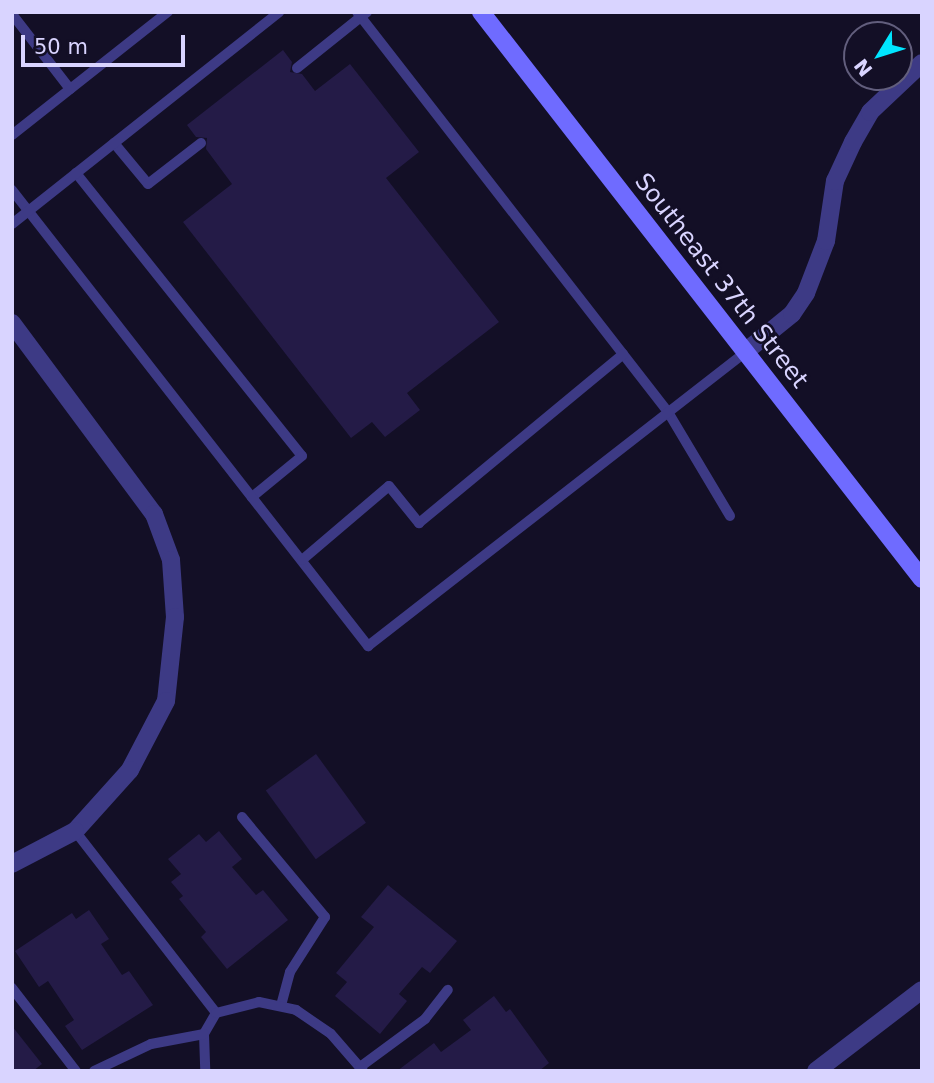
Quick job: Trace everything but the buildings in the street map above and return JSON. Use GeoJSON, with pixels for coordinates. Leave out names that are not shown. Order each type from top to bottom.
{"type":"FeatureCollection","features":[{"type":"Feature","properties":{"kind":"street","name":"Southeast 37th Street"},"geometry":{"type":"LineString","coordinates":[[481,12],[922,579]]}},
{"type":"Feature","properties":{"kind":"street"},"geometry":{"type":"LineString","coordinates":[[745,352],[792,314],[806,293],[825,241],[835,181],[853,142],[870,112],[922,63]]}},
{"type":"Feature","properties":{"kind":"street"},"geometry":{"type":"LineString","coordinates":[[12,323],[154,514],[171,560],[175,617],[166,701],[130,770],[75,831],[12,864]]}},
{"type":"Feature","properties":{"kind":"street"},"geometry":{"type":"LineString","coordinates":[[816,1071],[922,990]]}},
{"type":"Feature","properties":{"kind":"lane"},"geometry":{"type":"LineString","coordinates":[[12,135],[167,12]]}},
{"type":"Feature","properties":{"kind":"lane"},"geometry":{"type":"LineString","coordinates":[[12,224],[279,12]]}},
{"type":"Feature","properties":{"kind":"lane"},"geometry":{"type":"LineString","coordinates":[[298,68],[362,14],[668,412],[730,516]]}},
{"type":"Feature","properties":{"kind":"lane"},"geometry":{"type":"LineString","coordinates":[[12,15],[70,89]]}},
{"type":"Feature","properties":{"kind":"lane"},"geometry":{"type":"LineString","coordinates":[[114,143],[148,184],[201,143]]}},
{"type":"Feature","properties":{"kind":"lane"},"geometry":{"type":"LineString","coordinates":[[76,173],[302,456],[252,497]]}},
{"type":"Feature","properties":{"kind":"lane"},"geometry":{"type":"LineString","coordinates":[[12,190],[368,646],[745,352]]}},
{"type":"Feature","properties":{"kind":"lane"},"geometry":{"type":"LineString","coordinates":[[302,560],[389,486],[419,523],[623,354]]}},
{"type":"Feature","properties":{"kind":"lane"},"geometry":{"type":"LineString","coordinates":[[242,817],[325,917],[290,972],[281,1006]]}},
{"type":"Feature","properties":{"kind":"lane"},"geometry":{"type":"LineString","coordinates":[[75,831],[216,1013]]}},
{"type":"Feature","properties":{"kind":"lane"},"geometry":{"type":"LineString","coordinates":[[12,988],[76,1071]]}},
{"type":"Feature","properties":{"kind":"lane"},"geometry":{"type":"LineString","coordinates":[[205,1071],[204,1034],[216,1013],[259,1002],[296,1010],[331,1034],[361,1069],[425,1019],[448,990]]}},
{"type":"Feature","properties":{"kind":"lane"},"geometry":{"type":"LineString","coordinates":[[94,1071],[151,1044],[204,1034]]}}]}
